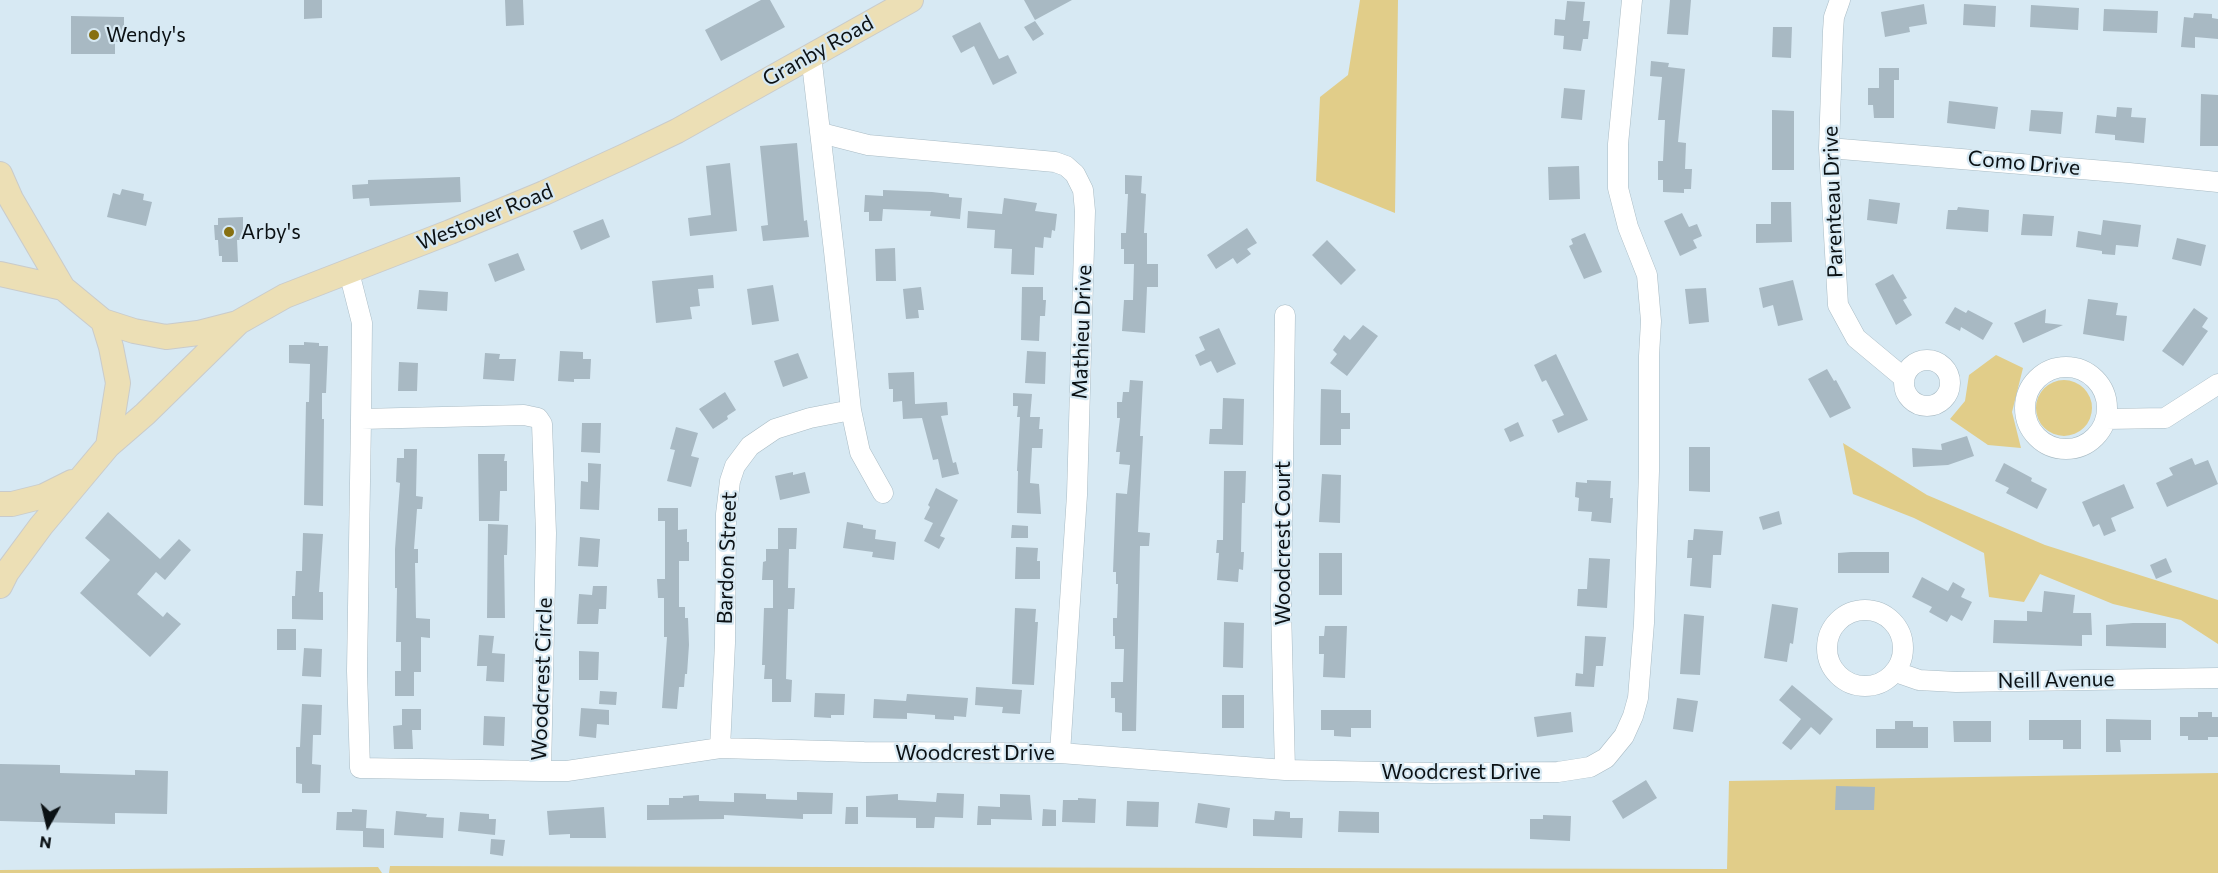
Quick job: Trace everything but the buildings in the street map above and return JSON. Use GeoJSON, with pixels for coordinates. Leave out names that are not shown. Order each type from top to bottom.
{"type":"FeatureCollection","features":[{"type":"Feature","properties":{"kind":"main road","name":"Granby Road"},"geometry":{"type":"LineString","coordinates":[[725,103],[911,0]]}},
{"type":"Feature","properties":{"kind":"main road","name":"Westover Road"},"geometry":{"type":"LineString","coordinates":[[103,321],[134,331],[166,337],[198,333],[239,322],[285,296],[544,193],[677,130],[725,103]]}},
{"type":"Feature","properties":{"kind":"main road"},"geometry":{"type":"LineString","coordinates":[[0,174],[10,199],[63,288],[103,321],[118,383],[108,446]]}},
{"type":"Feature","properties":{"kind":"main road"},"geometry":{"type":"LineString","coordinates":[[0,274],[63,288]]}},
{"type":"Feature","properties":{"kind":"main road","name":"Westover Road"},"geometry":{"type":"LineString","coordinates":[[0,586],[7,572],[27,545],[108,446],[145,414],[239,322]]}},
{"type":"Feature","properties":{"kind":"main road"},"geometry":{"type":"LineString","coordinates":[[0,504],[12,504],[44,496],[80,479]]}},
{"type":"Feature","properties":{"kind":"street","name":"Woodcrest Drive"},"geometry":{"type":"LineString","coordinates":[[541,771],[567,771],[720,748],[864,752],[1060,753],[1285,771],[1431,773],[1572,771],[1590,767],[1606,758],[1619,745],[1629,726],[1638,698],[1644,623],[1649,471],[1648,356],[1651,321],[1647,275],[1628,227],[1618,188],[1618,144],[1632,0]]}},
{"type":"Feature","properties":{"kind":"street","name":"Parenteau Drive"},"geometry":{"type":"LineString","coordinates":[[1840,0],[1834,17],[1829,148],[1838,305],[1856,338],[1905,378]]}},
{"type":"Feature","properties":{"kind":"street"},"geometry":{"type":"LineString","coordinates":[[811,55],[851,410],[860,452],[883,493]]}},
{"type":"Feature","properties":{"kind":"street","name":"Mathieu Drive"},"geometry":{"type":"LineString","coordinates":[[821,133],[868,145],[1055,162],[1071,170],[1081,184],[1085,211],[1077,495],[1060,753]]}},
{"type":"Feature","properties":{"kind":"street","name":"Como Drive"},"geometry":{"type":"LineString","coordinates":[[1829,148],[2130,172],[2218,182]]}},
{"type":"Feature","properties":{"kind":"street","name":"Woodcrest Circle"},"geometry":{"type":"LineString","coordinates":[[349,272],[362,323],[357,670],[360,768],[541,771],[546,533],[542,424],[538,418],[524,415],[361,419]]}},
{"type":"Feature","properties":{"kind":"street","name":"Woodcrest Court"},"geometry":{"type":"LineString","coordinates":[[1285,315],[1281,607],[1285,771]]}},
{"type":"Feature","properties":{"kind":"street"},"geometry":{"type":"LineString","coordinates":[[2075,367],[2088,373],[2105,393],[2106,419],[2100,432],[2091,441],[2066,450],[2040,441],[2031,431],[2025,418],[2024,404],[2028,390],[2036,378],[2048,370],[2075,367]]}},
{"type":"Feature","properties":{"kind":"street"},"geometry":{"type":"LineString","coordinates":[[2106,419],[2165,418],[2218,384]]}},
{"type":"Feature","properties":{"kind":"street","name":"Bardon Street"},"geometry":{"type":"LineString","coordinates":[[720,748],[725,643],[726,514],[730,481],[735,466],[750,446],[775,429],[810,418],[851,410]]}},
{"type":"Feature","properties":{"kind":"street","name":"Neill Avenue"},"geometry":{"type":"LineString","coordinates":[[1896,672],[1919,680],[1956,682],[2218,678]]}},
{"type":"Feature","properties":{"kind":"shaded area"},"geometry":{"type":"Polygon","coordinates":[[[1360,0],[1398,0],[1395,213],[1316,181],[1320,97],[1348,75],[1360,0]]]}},
{"type":"Feature","properties":{"kind":"shaded area"},"geometry":{"type":"Polygon","coordinates":[[[1996,355],[2023,368],[2012,412],[2021,448],[1988,445],[1950,419],[1965,401],[1969,375],[1996,355]]]}},
{"type":"Feature","properties":{"kind":"shaded area"},"geometry":{"type":"Polygon","coordinates":[[[2059,380],[2069,380],[2084,388],[2090,397],[2092,408],[2090,419],[2084,428],[2069,436],[2059,436],[2048,431],[2041,424],[2036,413],[2036,403],[2041,392],[2048,385],[2059,380]]]}},
{"type":"Feature","properties":{"kind":"shaded area"},"geometry":{"type":"Polygon","coordinates":[[[1843,443],[1927,495],[2045,545],[2218,600],[2218,644],[2181,620],[2113,604],[2040,574],[2024,602],[1989,597],[1984,553],[1914,518],[1853,494],[1843,443]]]}},
{"type":"Feature","properties":{"kind":"shaded area"},"geometry":{"type":"Polygon","coordinates":[[[2218,773],[2218,873],[389,873],[390,866],[1727,869],[1729,781],[2218,773]]]}},
{"type":"Feature","properties":{"kind":"shaded area"},"geometry":{"type":"Polygon","coordinates":[[[378,867],[382,873],[0,873],[0,870],[378,867]]]}},
{"type":"Feature","properties":{"kind":"place","name":"Wendy's"},"geometry":{"type":"Point","coordinates":[94,35]}},
{"type":"Feature","properties":{"kind":"place","name":"Arby's"},"geometry":{"type":"Point","coordinates":[229,232]}}]}
